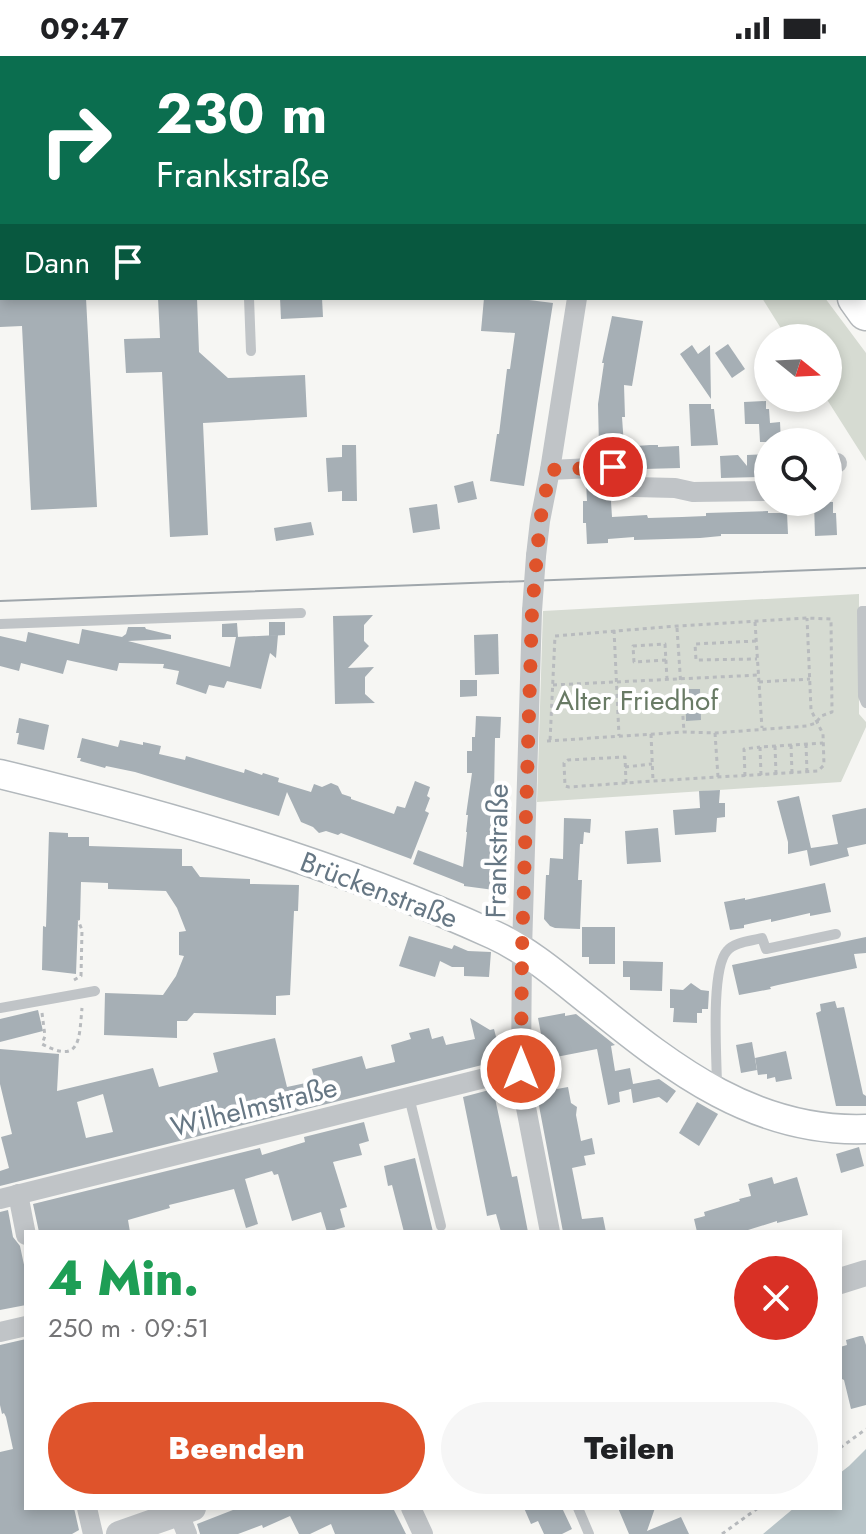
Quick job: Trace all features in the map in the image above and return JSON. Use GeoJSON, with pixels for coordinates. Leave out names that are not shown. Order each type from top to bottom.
{"type":"FeatureCollection","features":[{"type":"Feature","properties":{"kind":"main road","name":"Brückenstraße"},"geometry":{"type":"LineString","coordinates":[[0,774],[120,803],[355,877],[496,936],[522,950],[667,1062],[717,1094],[756,1112],[797,1124],[845,1130],[866,1129]]}},
{"type":"Feature","properties":{"kind":"street","name":"Frankstraße"},"geometry":{"type":"LineString","coordinates":[[550,1230],[521,1069],[527,743],[536,556],[577,300]]}},
{"type":"Feature","properties":{"kind":"street"},"geometry":{"type":"LineString","coordinates":[[550,470],[613,467],[619,468],[634,487],[675,488],[693,492],[754,491]]}},
{"type":"Feature","properties":{"kind":"street","name":"Wilhelmstraße"},"geometry":{"type":"LineString","coordinates":[[9,1196],[521,1069]]}},
{"type":"Feature","properties":{"kind":"street"},"geometry":{"type":"LineString","coordinates":[[9,1196],[24,1230]]}},
{"type":"Feature","properties":{"kind":"street"},"geometry":{"type":"LineString","coordinates":[[842,1280],[866,1273]]}},
{"type":"Feature","properties":{"kind":"street"},"geometry":{"type":"LineString","coordinates":[[0,1332],[24,1326]]}},
{"type":"Feature","properties":{"kind":"street"},"geometry":{"type":"LineString","coordinates":[[87,1510],[93,1534]]}},
{"type":"Feature","properties":{"kind":"street"},"geometry":{"type":"LineString","coordinates":[[412,1510],[423,1534]]}},
{"type":"Feature","properties":{"kind":"street"},"geometry":{"type":"LineString","coordinates":[[119,1534],[186,1519]]}},
{"type":"Feature","properties":{"kind":"lane"},"geometry":{"type":"LineString","coordinates":[[249,300],[251,351]]}},
{"type":"Feature","properties":{"kind":"lane"},"geometry":{"type":"LineString","coordinates":[[866,611],[862,611],[863,696],[866,703]]}},
{"type":"Feature","properties":{"kind":"lane"},"geometry":{"type":"LineString","coordinates":[[0,624],[301,613]]}},
{"type":"Feature","properties":{"kind":"lane"},"geometry":{"type":"LineString","coordinates":[[717,1094],[717,984],[725,953],[732,946],[762,938],[766,949],[836,934]]}},
{"type":"Feature","properties":{"kind":"lane"},"geometry":{"type":"LineString","coordinates":[[0,1008],[89,992]]}},
{"type":"Feature","properties":{"kind":"lane"},"geometry":{"type":"LineString","coordinates":[[409,1097],[441,1226]]}},
{"type":"Feature","properties":{"kind":"lane"},"geometry":{"type":"LineString","coordinates":[[579,1510],[589,1534]]}},
{"type":"Feature","properties":{"kind":"path"},"geometry":{"type":"LineString","coordinates":[[626,783],[625,757],[568,760],[564,763],[563,783],[569,787],[818,771],[824,765],[823,734],[811,710],[807,618]]}},
{"type":"Feature","properties":{"kind":"path"},"geometry":{"type":"LineString","coordinates":[[527,743],[684,732],[715,733],[816,723],[821,716],[832,712],[831,619],[677,626],[555,636],[550,741]]}},
{"type":"Feature","properties":{"kind":"path"},"geometry":{"type":"LineString","coordinates":[[755,622],[762,728]]}},
{"type":"Feature","properties":{"kind":"path"},"geometry":{"type":"LineString","coordinates":[[677,626],[684,732]]}},
{"type":"Feature","properties":{"kind":"path"},"geometry":{"type":"LineString","coordinates":[[614,630],[619,736]]}},
{"type":"Feature","properties":{"kind":"path"},"geometry":{"type":"LineString","coordinates":[[756,641],[695,644],[696,660],[757,659]]}},
{"type":"Feature","properties":{"kind":"path"},"geometry":{"type":"LineString","coordinates":[[666,660],[634,662],[633,646],[665,644],[666,660],[667,679]]}},
{"type":"Feature","properties":{"kind":"path"},"geometry":{"type":"LineString","coordinates":[[553,685],[759,675]]}},
{"type":"Feature","properties":{"kind":"path"},"geometry":{"type":"LineString","coordinates":[[759,682],[810,679]]}},
{"type":"Feature","properties":{"kind":"path"},"geometry":{"type":"LineString","coordinates":[[715,733],[718,778]]}},
{"type":"Feature","properties":{"kind":"path"},"geometry":{"type":"LineString","coordinates":[[651,734],[653,781]]}},
{"type":"Feature","properties":{"kind":"path"},"geometry":{"type":"LineString","coordinates":[[745,776],[744,749],[823,743]]}},
{"type":"Feature","properties":{"kind":"path"},"geometry":{"type":"LineString","coordinates":[[806,744],[807,772]]}},
{"type":"Feature","properties":{"kind":"path"},"geometry":{"type":"LineString","coordinates":[[791,745],[792,773]]}},
{"type":"Feature","properties":{"kind":"path"},"geometry":{"type":"LineString","coordinates":[[775,746],[776,774]]}},
{"type":"Feature","properties":{"kind":"path"},"geometry":{"type":"LineString","coordinates":[[760,747],[761,775]]}},
{"type":"Feature","properties":{"kind":"path"},"geometry":{"type":"LineString","coordinates":[[625,767],[652,764]]}},
{"type":"Feature","properties":{"kind":"path"},"geometry":{"type":"LineString","coordinates":[[71,995],[73,980],[81,976],[82,930],[78,920]]}},
{"type":"Feature","properties":{"kind":"path"},"geometry":{"type":"LineString","coordinates":[[44,1023],[42,1044],[62,1052],[73,1051],[79,1041],[89,992]]}},
{"type":"Feature","properties":{"kind":"path"},"geometry":{"type":"LineString","coordinates":[[842,1447],[866,1429]]}},
{"type":"Feature","properties":{"kind":"path"},"geometry":{"type":"LineString","coordinates":[[722,1534],[755,1510]]}},
{"type":"Feature","properties":{"kind":"green space"},"geometry":{"type":"Polygon","coordinates":[[[763,300],[826,300],[866,353],[866,461],[835,412],[842,412],[842,324],[778,324],[763,300]]]}},
{"type":"Feature","properties":{"kind":"green space","name":"Alter Friedhof"},"geometry":{"type":"Polygon","coordinates":[[[859,594],[859,714],[866,727],[841,782],[537,802],[543,611],[859,594]]]}},
{"type":"Feature","properties":{"kind":"shaded area"},"geometry":{"type":"Polygon","coordinates":[[[866,1449],[866,1534],[763,1534],[792,1510],[842,1510],[842,1471],[866,1449]]]}},
{"type":"Feature","properties":{"kind":"building"},"geometry":{"type":"Polygon","coordinates":[[[0,300],[86,300],[97,507],[31,510],[22,326],[0,327],[0,300]]]}},
{"type":"Feature","properties":{"kind":"building"},"geometry":{"type":"Polygon","coordinates":[[[158,300],[197,300],[199,352],[228,378],[305,375],[307,417],[203,423],[208,535],[170,537],[162,372],[126,373],[124,339],[160,338],[158,300]]]}},
{"type":"Feature","properties":{"kind":"building"},"geometry":{"type":"Polygon","coordinates":[[[280,300],[322,300],[323,317],[281,319],[280,300]]]}},
{"type":"Feature","properties":{"kind":"building"},"geometry":{"type":"Polygon","coordinates":[[[484,300],[553,303],[524,486],[490,481],[515,333],[481,331],[484,300]]]}},
{"type":"Feature","properties":{"kind":"building"},"geometry":{"type":"Polygon","coordinates":[[[612,316],[643,321],[632,386],[624,385],[624,446],[599,447],[598,404],[602,363],[612,316]]]}},
{"type":"Feature","properties":{"kind":"building"},"geometry":{"type":"Polygon","coordinates":[[[728,344],[745,369],[732,378],[715,353],[728,344]]]}},
{"type":"Feature","properties":{"kind":"building"},"geometry":{"type":"Polygon","coordinates":[[[692,345],[698,354],[710,345],[711,399],[680,354],[692,345]]]}},
{"type":"Feature","properties":{"kind":"building"},"geometry":{"type":"Polygon","coordinates":[[[744,402],[754,402],[754,412],[769,412],[770,423],[780,422],[780,428],[745,424],[744,402]]]}},
{"type":"Feature","properties":{"kind":"building"},"geometry":{"type":"Polygon","coordinates":[[[689,404],[711,404],[718,445],[691,446],[689,404]]]}},
{"type":"Feature","properties":{"kind":"building"},"geometry":{"type":"Polygon","coordinates":[[[342,445],[356,445],[357,501],[342,501],[342,491],[328,492],[326,458],[342,457],[342,445]]]}},
{"type":"Feature","properties":{"kind":"building"},"geometry":{"type":"Polygon","coordinates":[[[636,446],[679,446],[680,468],[637,467],[636,446]]]}},
{"type":"Feature","properties":{"kind":"building"},"geometry":{"type":"Polygon","coordinates":[[[738,455],[747,466],[747,455],[754,455],[754,477],[721,478],[720,456],[738,455]]]}},
{"type":"Feature","properties":{"kind":"building"},"geometry":{"type":"Polygon","coordinates":[[[607,480],[612,517],[682,517],[754,511],[754,516],[787,516],[788,534],[721,534],[700,538],[634,540],[634,537],[587,544],[586,523],[583,523],[583,501],[587,501],[586,481],[607,480]]]}},
{"type":"Feature","properties":{"kind":"building"},"geometry":{"type":"Polygon","coordinates":[[[473,481],[477,499],[458,503],[454,486],[473,481]]]}},
{"type":"Feature","properties":{"kind":"building"},"geometry":{"type":"Polygon","coordinates":[[[437,504],[440,529],[413,533],[409,508],[437,504]]]}},
{"type":"Feature","properties":{"kind":"building"},"geometry":{"type":"Polygon","coordinates":[[[814,516],[836,516],[837,535],[815,536],[814,516]]]}},
{"type":"Feature","properties":{"kind":"building"},"geometry":{"type":"Polygon","coordinates":[[[311,522],[314,535],[276,541],[274,528],[311,522]]]}},
{"type":"Feature","properties":{"kind":"building"},"geometry":{"type":"Polygon","coordinates":[[[373,615],[364,625],[364,641],[369,646],[348,668],[374,667],[365,677],[365,694],[375,703],[335,704],[333,616],[373,615]]]}},
{"type":"Feature","properties":{"kind":"building"},"geometry":{"type":"Polygon","coordinates":[[[269,622],[285,622],[285,635],[269,636],[269,622]]]}},
{"type":"Feature","properties":{"kind":"building"},"geometry":{"type":"Polygon","coordinates":[[[237,623],[238,637],[222,637],[222,624],[237,623]]]}},
{"type":"Feature","properties":{"kind":"building"},"geometry":{"type":"Polygon","coordinates":[[[128,627],[145,627],[171,635],[171,639],[128,641],[230,667],[236,637],[278,635],[276,658],[270,653],[261,689],[227,681],[224,688],[209,685],[206,694],[176,684],[179,671],[163,668],[164,664],[119,663],[117,671],[67,660],[63,674],[21,663],[19,671],[0,666],[0,636],[26,642],[28,632],[79,644],[82,629],[122,637],[128,627]]]}},
{"type":"Feature","properties":{"kind":"building"},"geometry":{"type":"Polygon","coordinates":[[[498,634],[499,674],[475,675],[474,635],[498,634]]]}},
{"type":"Feature","properties":{"kind":"building"},"geometry":{"type":"Polygon","coordinates":[[[460,680],[477,680],[477,696],[460,697],[460,680]]]}},
{"type":"Feature","properties":{"kind":"building"},"geometry":{"type":"Polygon","coordinates":[[[685,689],[700,689],[701,720],[686,721],[685,689]]]}},
{"type":"Feature","properties":{"kind":"building"},"geometry":{"type":"Polygon","coordinates":[[[476,716],[501,717],[500,738],[495,738],[494,793],[502,794],[496,836],[494,890],[464,886],[413,864],[418,850],[463,867],[472,773],[467,773],[467,751],[472,751],[476,716]]]}},
{"type":"Feature","properties":{"kind":"building"},"geometry":{"type":"Polygon","coordinates":[[[19,718],[49,725],[44,750],[17,744],[19,718]]]}},
{"type":"Feature","properties":{"kind":"building"},"geometry":{"type":"Polygon","coordinates":[[[82,738],[118,747],[120,740],[161,746],[159,754],[185,760],[186,756],[244,773],[245,769],[263,773],[279,778],[278,782],[311,792],[314,784],[322,787],[331,783],[351,799],[394,814],[397,806],[405,808],[415,781],[430,787],[425,811],[429,813],[411,859],[341,833],[319,833],[301,822],[287,792],[279,816],[135,772],[80,761],[81,758],[77,758],[82,738]]]}},
{"type":"Feature","properties":{"kind":"building"},"geometry":{"type":"Polygon","coordinates":[[[720,790],[719,803],[725,803],[725,817],[717,818],[716,832],[675,835],[673,810],[700,808],[699,791],[720,790]]]}},
{"type":"Feature","properties":{"kind":"building"},"geometry":{"type":"Polygon","coordinates":[[[799,796],[811,848],[838,844],[832,815],[866,808],[866,844],[847,848],[849,856],[810,866],[807,850],[788,854],[788,842],[777,801],[799,796]]]}},
{"type":"Feature","properties":{"kind":"building"},"geometry":{"type":"Polygon","coordinates":[[[564,818],[591,819],[590,833],[584,832],[583,844],[580,844],[580,929],[555,928],[544,919],[550,858],[563,859],[564,818]]]}},
{"type":"Feature","properties":{"kind":"building"},"geometry":{"type":"Polygon","coordinates":[[[658,828],[661,862],[627,864],[625,831],[658,828]]]}},
{"type":"Feature","properties":{"kind":"building"},"geometry":{"type":"Polygon","coordinates":[[[49,832],[68,833],[68,837],[89,837],[89,846],[182,849],[182,866],[192,866],[200,877],[250,879],[250,884],[299,885],[298,911],[294,911],[290,995],[276,996],[276,1015],[194,1013],[187,1021],[177,1021],[177,1038],[104,1035],[105,993],[163,995],[176,976],[184,956],[179,955],[179,932],[186,931],[166,891],[108,889],[108,883],[81,882],[76,974],[42,970],[49,832]]]}},
{"type":"Feature","properties":{"kind":"building"},"geometry":{"type":"Polygon","coordinates":[[[825,883],[831,912],[810,916],[810,913],[771,922],[771,919],[730,930],[724,902],[825,883]]]}},
{"type":"Feature","properties":{"kind":"building"},"geometry":{"type":"Polygon","coordinates":[[[582,927],[615,927],[615,964],[589,964],[589,957],[582,957],[582,927]]]}},
{"type":"Feature","properties":{"kind":"building"},"geometry":{"type":"Polygon","coordinates":[[[409,936],[452,949],[454,945],[468,951],[491,952],[489,977],[464,976],[464,967],[452,967],[440,961],[435,977],[399,966],[409,936]]]}},
{"type":"Feature","properties":{"kind":"building"},"geometry":{"type":"Polygon","coordinates":[[[866,937],[866,953],[854,954],[857,968],[739,995],[732,965],[866,937]]]}},
{"type":"Feature","properties":{"kind":"building"},"geometry":{"type":"Polygon","coordinates":[[[623,961],[663,962],[662,991],[630,990],[630,977],[623,977],[623,961]]]}},
{"type":"Feature","properties":{"kind":"building"},"geometry":{"type":"Polygon","coordinates":[[[691,983],[709,991],[708,1009],[697,1013],[697,1023],[673,1022],[670,989],[683,990],[691,983]]]}},
{"type":"Feature","properties":{"kind":"building"},"geometry":{"type":"Polygon","coordinates":[[[835,1001],[837,1008],[844,1007],[866,1106],[836,1106],[816,1013],[821,1011],[820,1004],[835,1001]]]}},
{"type":"Feature","properties":{"kind":"building"},"geometry":{"type":"Polygon","coordinates":[[[38,1010],[43,1031],[0,1042],[0,1019],[38,1010]]]}},
{"type":"Feature","properties":{"kind":"building"},"geometry":{"type":"Polygon","coordinates":[[[576,1014],[615,1045],[611,1046],[615,1071],[630,1068],[633,1084],[659,1079],[676,1091],[667,1103],[659,1097],[633,1103],[631,1089],[619,1092],[620,1102],[608,1105],[597,1049],[551,1058],[557,1089],[568,1087],[571,1103],[577,1107],[581,1141],[592,1138],[595,1154],[584,1156],[586,1165],[572,1168],[582,1219],[603,1217],[606,1230],[563,1230],[536,1090],[535,1078],[541,1076],[534,1035],[541,1034],[538,1018],[576,1014]]]}},
{"type":"Feature","properties":{"kind":"building"},"geometry":{"type":"Polygon","coordinates":[[[470,1018],[490,1030],[494,1029],[502,1060],[0,1186],[0,1171],[9,1168],[1,1137],[12,1134],[0,1084],[0,1049],[59,1054],[57,1091],[153,1068],[159,1087],[218,1072],[213,1053],[275,1038],[287,1087],[315,1081],[312,1069],[362,1056],[366,1069],[395,1062],[391,1045],[411,1039],[409,1033],[429,1028],[432,1039],[443,1036],[446,1045],[475,1039],[470,1018]],[[103,1094],[77,1102],[86,1138],[113,1132],[103,1094]]]}},
{"type":"Feature","properties":{"kind":"building"},"geometry":{"type":"Polygon","coordinates":[[[752,1042],[757,1070],[741,1073],[736,1045],[752,1042]]]}},
{"type":"Feature","properties":{"kind":"building"},"geometry":{"type":"Polygon","coordinates":[[[786,1051],[792,1079],[776,1082],[775,1077],[767,1079],[767,1074],[758,1075],[755,1058],[786,1051]]]}},
{"type":"Feature","properties":{"kind":"building"},"geometry":{"type":"Polygon","coordinates":[[[493,1089],[512,1177],[517,1176],[528,1230],[500,1230],[496,1214],[487,1216],[463,1097],[493,1089]]]}},
{"type":"Feature","properties":{"kind":"building"},"geometry":{"type":"Polygon","coordinates":[[[697,1102],[718,1114],[699,1146],[679,1133],[697,1102]]]}},
{"type":"Feature","properties":{"kind":"building"},"geometry":{"type":"Polygon","coordinates":[[[364,1122],[369,1141],[359,1144],[362,1155],[333,1162],[347,1207],[340,1209],[345,1227],[326,1230],[321,1212],[292,1221],[278,1174],[274,1175],[272,1171],[245,1179],[258,1224],[246,1228],[234,1189],[169,1205],[170,1208],[128,1220],[130,1230],[39,1230],[33,1204],[260,1148],[262,1155],[305,1142],[304,1137],[364,1122]]]}},
{"type":"Feature","properties":{"kind":"building"},"geometry":{"type":"Polygon","coordinates":[[[859,1147],[864,1166],[841,1173],[836,1154],[859,1147]]]}},
{"type":"Feature","properties":{"kind":"building"},"geometry":{"type":"Polygon","coordinates":[[[415,1158],[433,1230],[403,1230],[384,1166],[415,1158]]]}},
{"type":"Feature","properties":{"kind":"building"},"geometry":{"type":"Polygon","coordinates":[[[772,1177],[774,1184],[797,1177],[808,1215],[748,1230],[697,1230],[694,1219],[705,1216],[704,1212],[751,1196],[748,1184],[772,1177]]]}},
{"type":"Feature","properties":{"kind":"building"},"geometry":{"type":"Polygon","coordinates":[[[8,1210],[13,1237],[20,1246],[24,1265],[24,1305],[0,1310],[0,1212],[8,1210]]]}},
{"type":"Feature","properties":{"kind":"building"},"geometry":{"type":"Polygon","coordinates":[[[863,1336],[866,1345],[866,1405],[851,1409],[842,1379],[842,1346],[847,1345],[846,1340],[863,1336]]]}},
{"type":"Feature","properties":{"kind":"building"},"geometry":{"type":"Polygon","coordinates":[[[24,1339],[24,1510],[74,1510],[79,1530],[72,1534],[0,1534],[0,1452],[13,1449],[0,1405],[0,1345],[24,1339]]]}},
{"type":"Feature","properties":{"kind":"building"},"geometry":{"type":"Polygon","coordinates":[[[233,1510],[394,1510],[406,1534],[335,1534],[331,1524],[310,1534],[299,1534],[290,1516],[263,1528],[262,1525],[238,1534],[200,1534],[197,1524],[233,1510]]]}},
{"type":"Feature","properties":{"kind":"building"},"geometry":{"type":"Polygon","coordinates":[[[525,1510],[563,1510],[572,1529],[562,1534],[544,1534],[538,1521],[531,1524],[525,1510]]]}},
{"type":"Feature","properties":{"kind":"building"},"geometry":{"type":"Polygon","coordinates":[[[619,1510],[654,1510],[647,1531],[681,1517],[689,1534],[629,1534],[619,1510]]]}},
{"type":"Feature","properties":{"kind":"tram line"},"geometry":{"type":"LineString","coordinates":[[0,601],[866,568]]}},
{"type":"Feature","properties":{"kind":"route"},"geometry":{"type":"LineString","coordinates":[[521,1069],[531,637],[540,521],[550,470],[613,467]]}}]}
